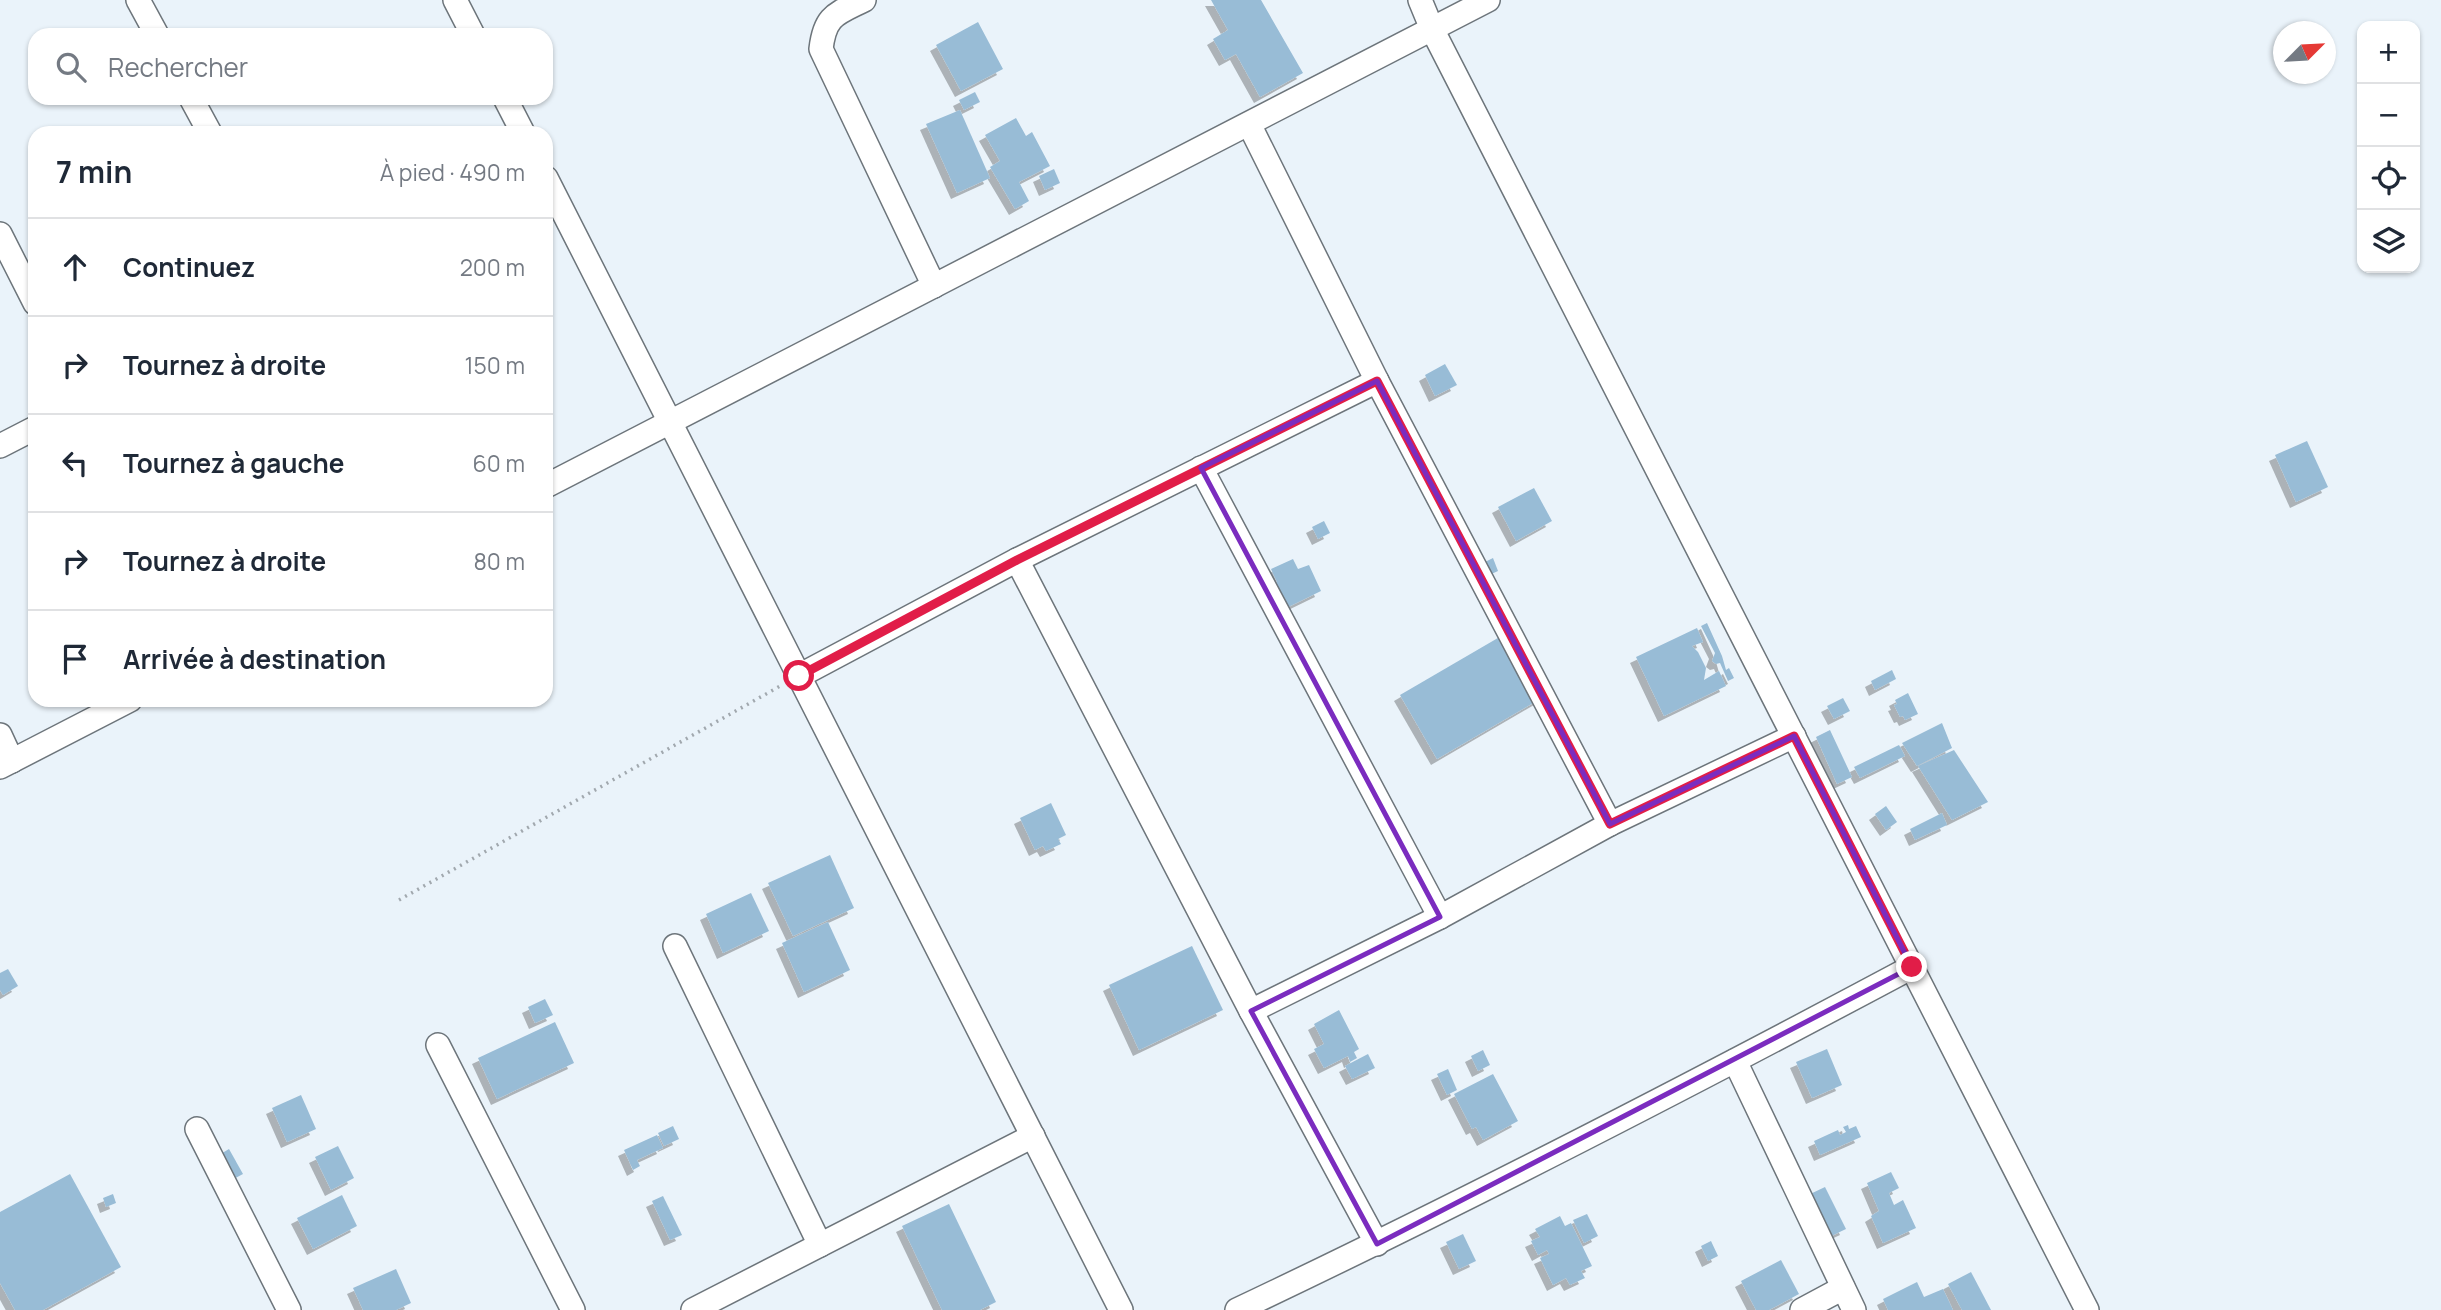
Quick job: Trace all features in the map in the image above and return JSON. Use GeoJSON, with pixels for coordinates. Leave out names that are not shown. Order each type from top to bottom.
{"type":"FeatureCollection","features":[{"type":"Feature","properties":{"kind":"street"},"geometry":{"type":"LineString","coordinates":[[138,0],[153,28]]}},
{"type":"Feature","properties":{"kind":"street"},"geometry":{"type":"LineString","coordinates":[[455,0],[469,28]]}},
{"type":"Feature","properties":{"kind":"street"},"geometry":{"type":"LineString","coordinates":[[864,0],[835,14],[823,29],[821,49],[934,286]]}},
{"type":"Feature","properties":{"kind":"street"},"geometry":{"type":"LineString","coordinates":[[1420,0],[1432,29],[2087,1310]]}},
{"type":"Feature","properties":{"kind":"street"},"geometry":{"type":"LineString","coordinates":[[553,482],[1488,0]]}},
{"type":"Feature","properties":{"kind":"street"},"geometry":{"type":"LineString","coordinates":[[195,105],[206,126]]}},
{"type":"Feature","properties":{"kind":"street"},"geometry":{"type":"LineString","coordinates":[[509,105],[519,126]]}},
{"type":"Feature","properties":{"kind":"street"},"geometry":{"type":"LineString","coordinates":[[1248,124],[1377,381],[1610,824]]}},
{"type":"Feature","properties":{"kind":"street"},"geometry":{"type":"LineString","coordinates":[[553,194],[1121,1310]]}},
{"type":"Feature","properties":{"kind":"street"},"geometry":{"type":"LineString","coordinates":[[0,234],[28,289]]}},
{"type":"Feature","properties":{"kind":"street"},"geometry":{"type":"LineString","coordinates":[[799,676],[1017,560],[1377,381]]}},
{"type":"Feature","properties":{"kind":"street"},"geometry":{"type":"LineString","coordinates":[[0,446],[28,432]]}},
{"type":"Feature","properties":{"kind":"street"},"geometry":{"type":"LineString","coordinates":[[1201,468],[1440,917]]}},
{"type":"Feature","properties":{"kind":"street"},"geometry":{"type":"LineString","coordinates":[[1017,560],[1251,1011],[1377,1244]]}},
{"type":"Feature","properties":{"kind":"street"},"geometry":{"type":"LineString","coordinates":[[0,735],[6,764],[117,707]]}},
{"type":"Feature","properties":{"kind":"street"},"geometry":{"type":"LineString","coordinates":[[1251,1011],[1440,917],[1610,824],[1794,736]]}},
{"type":"Feature","properties":{"kind":"street"},"geometry":{"type":"LineString","coordinates":[[675,946],[820,1245]]}},
{"type":"Feature","properties":{"kind":"street"},"geometry":{"type":"LineString","coordinates":[[1237,1310],[1377,1244],[1912,967]]}},
{"type":"Feature","properties":{"kind":"street"},"geometry":{"type":"LineString","coordinates":[[438,1045],[573,1310]]}},
{"type":"Feature","properties":{"kind":"street"},"geometry":{"type":"LineString","coordinates":[[1735,1061],[1854,1310]]}},
{"type":"Feature","properties":{"kind":"street"},"geometry":{"type":"LineString","coordinates":[[197,1129],[289,1310]]}},
{"type":"Feature","properties":{"kind":"street"},"geometry":{"type":"LineString","coordinates":[[692,1310],[1033,1136]]}},
{"type":"Feature","properties":{"kind":"street"},"geometry":{"type":"LineString","coordinates":[[1802,1310],[1843,1288]]}},
{"type":"Feature","properties":{"kind":"path"},"geometry":{"type":"LineString","coordinates":[[399,900],[799,676]]}},
{"type":"Feature","properties":{"kind":"highlighted area"},"geometry":{"type":"Polygon","coordinates":[[[1377,381],[1610,824],[1794,736],[1912,967],[1377,1244],[1251,1011],[1440,917],[1201,468],[1377,381]]]}},
{"type":"Feature","properties":{"kind":"building"},"geometry":{"type":"Polygon","coordinates":[[[1211,0],[1261,0],[1303,73],[1260,97],[1236,54],[1225,60],[1213,39],[1228,30],[1211,0]]]}},
{"type":"Feature","properties":{"kind":"building"},"geometry":{"type":"Polygon","coordinates":[[[978,22],[1003,69],[961,91],[936,45],[978,22]]]}},
{"type":"Feature","properties":{"kind":"building"},"geometry":{"type":"Polygon","coordinates":[[[975,92],[980,102],[964,110],[959,100],[975,92]]]}},
{"type":"Feature","properties":{"kind":"building"},"geometry":{"type":"Polygon","coordinates":[[[960,110],[990,178],[957,193],[926,124],[960,110]]]}},
{"type":"Feature","properties":{"kind":"building"},"geometry":{"type":"Polygon","coordinates":[[[1016,118],[1026,136],[1032,132],[1050,166],[1019,182],[1029,201],[1015,209],[990,167],[1000,161],[985,135],[1016,118]]]}},
{"type":"Feature","properties":{"kind":"building"},"geometry":{"type":"Polygon","coordinates":[[[1054,169],[1060,183],[1045,190],[1039,176],[1054,169]]]}},
{"type":"Feature","properties":{"kind":"building"},"geometry":{"type":"Polygon","coordinates":[[[1445,364],[1457,385],[1435,396],[1425,375],[1445,364]]]}},
{"type":"Feature","properties":{"kind":"building"},"geometry":{"type":"Polygon","coordinates":[[[2307,441],[2328,487],[2296,502],[2275,455],[2307,441]]]}},
{"type":"Feature","properties":{"kind":"building"},"geometry":{"type":"Polygon","coordinates":[[[1534,488],[1552,521],[1516,541],[1498,507],[1534,488]]]}},
{"type":"Feature","properties":{"kind":"building"},"geometry":{"type":"Polygon","coordinates":[[[1324,521],[1330,533],[1318,539],[1312,527],[1324,521]]]}},
{"type":"Feature","properties":{"kind":"building"},"geometry":{"type":"Polygon","coordinates":[[[1493,558],[1498,571],[1487,576],[1481,564],[1493,558]]]}},
{"type":"Feature","properties":{"kind":"building"},"geometry":{"type":"Polygon","coordinates":[[[1293,559],[1298,569],[1309,565],[1321,591],[1284,609],[1273,585],[1277,582],[1271,569],[1293,559]]]}},
{"type":"Feature","properties":{"kind":"building"},"geometry":{"type":"Polygon","coordinates":[[[1707,623],[1726,670],[1729,668],[1734,678],[1728,681],[1720,663],[1712,661],[1715,653],[1701,626],[1707,623]]]}},
{"type":"Feature","properties":{"kind":"building"},"geometry":{"type":"Polygon","coordinates":[[[1697,628],[1703,642],[1692,646],[1706,668],[1704,680],[1719,671],[1726,686],[1664,716],[1636,657],[1697,628]]]}},
{"type":"Feature","properties":{"kind":"building"},"geometry":{"type":"Polygon","coordinates":[[[1503,635],[1540,699],[1437,759],[1400,695],[1503,635]]]}},
{"type":"Feature","properties":{"kind":"building"},"geometry":{"type":"Polygon","coordinates":[[[1892,670],[1896,679],[1875,690],[1871,681],[1892,670]]]}},
{"type":"Feature","properties":{"kind":"building"},"geometry":{"type":"Polygon","coordinates":[[[1908,693],[1918,714],[1905,720],[1903,716],[1900,717],[1894,705],[1897,704],[1895,700],[1908,693]]]}},
{"type":"Feature","properties":{"kind":"building"},"geometry":{"type":"Polygon","coordinates":[[[1843,698],[1850,711],[1834,719],[1827,706],[1843,698]]]}},
{"type":"Feature","properties":{"kind":"building"},"geometry":{"type":"Polygon","coordinates":[[[1942,723],[1952,748],[1917,766],[1902,743],[1942,723]]]}},
{"type":"Feature","properties":{"kind":"building"},"geometry":{"type":"Polygon","coordinates":[[[1830,730],[1852,777],[1837,784],[1816,737],[1830,730]]]}},
{"type":"Feature","properties":{"kind":"building"},"geometry":{"type":"Polygon","coordinates":[[[1899,745],[1905,756],[1860,778],[1854,767],[1899,745]]]}},
{"type":"Feature","properties":{"kind":"building"},"geometry":{"type":"Polygon","coordinates":[[[1954,750],[1988,802],[1952,820],[1918,766],[1954,750]]]}},
{"type":"Feature","properties":{"kind":"building"},"geometry":{"type":"Polygon","coordinates":[[[1051,803],[1066,835],[1058,839],[1061,844],[1046,851],[1043,846],[1035,850],[1020,818],[1051,803]]]}},
{"type":"Feature","properties":{"kind":"building"},"geometry":{"type":"Polygon","coordinates":[[[1886,806],[1897,822],[1886,830],[1875,814],[1886,806]]]}},
{"type":"Feature","properties":{"kind":"building"},"geometry":{"type":"Polygon","coordinates":[[[1942,813],[1947,825],[1915,840],[1910,829],[1942,813]]]}},
{"type":"Feature","properties":{"kind":"building"},"geometry":{"type":"Polygon","coordinates":[[[830,855],[854,908],[793,936],[768,883],[830,855]]]}},
{"type":"Feature","properties":{"kind":"building"},"geometry":{"type":"Polygon","coordinates":[[[751,893],[769,931],[723,953],[706,914],[751,893]]]}},
{"type":"Feature","properties":{"kind":"building"},"geometry":{"type":"Polygon","coordinates":[[[828,922],[850,970],[804,992],[782,943],[828,922]]]}},
{"type":"Feature","properties":{"kind":"building"},"geometry":{"type":"Polygon","coordinates":[[[1192,946],[1223,1010],[1139,1050],[1109,985],[1192,946]]]}},
{"type":"Feature","properties":{"kind":"building"},"geometry":{"type":"Polygon","coordinates":[[[8,969],[18,986],[3,995],[0,990],[0,973],[8,969]]]}},
{"type":"Feature","properties":{"kind":"building"},"geometry":{"type":"Polygon","coordinates":[[[545,999],[553,1015],[535,1023],[528,1007],[545,999]]]}},
{"type":"Feature","properties":{"kind":"building"},"geometry":{"type":"Polygon","coordinates":[[[1339,1010],[1359,1049],[1354,1052],[1357,1058],[1350,1062],[1348,1056],[1324,1068],[1314,1049],[1324,1044],[1314,1024],[1339,1010]]]}},
{"type":"Feature","properties":{"kind":"building"},"geometry":{"type":"Polygon","coordinates":[[[555,1022],[574,1063],[497,1099],[478,1058],[555,1022]]]}},
{"type":"Feature","properties":{"kind":"building"},"geometry":{"type":"Polygon","coordinates":[[[1827,1049],[1842,1085],[1812,1098],[1796,1062],[1827,1049]]]}},
{"type":"Feature","properties":{"kind":"building"},"geometry":{"type":"Polygon","coordinates":[[[1483,1050],[1490,1065],[1478,1071],[1471,1056],[1483,1050]]]}},
{"type":"Feature","properties":{"kind":"building"},"geometry":{"type":"Polygon","coordinates":[[[1368,1054],[1375,1068],[1352,1079],[1345,1066],[1368,1054]]]}},
{"type":"Feature","properties":{"kind":"building"},"geometry":{"type":"Polygon","coordinates":[[[1448,1069],[1457,1090],[1447,1095],[1437,1074],[1448,1069]]]}},
{"type":"Feature","properties":{"kind":"building"},"geometry":{"type":"Polygon","coordinates":[[[1493,1074],[1518,1121],[1483,1140],[1476,1127],[1472,1129],[1454,1094],[1493,1074]]]}},
{"type":"Feature","properties":{"kind":"building"},"geometry":{"type":"Polygon","coordinates":[[[301,1095],[316,1129],[287,1142],[272,1108],[301,1095]]]}},
{"type":"Feature","properties":{"kind":"building"},"geometry":{"type":"Polygon","coordinates":[[[1848,1125],[1849,1129],[1856,1126],[1861,1137],[1820,1155],[1814,1141],[1838,1130],[1840,1135],[1846,1132],[1843,1127],[1848,1125]]]}},
{"type":"Feature","properties":{"kind":"building"},"geometry":{"type":"Polygon","coordinates":[[[673,1126],[679,1139],[664,1146],[658,1133],[673,1126]]]}},
{"type":"Feature","properties":{"kind":"building"},"geometry":{"type":"Polygon","coordinates":[[[657,1135],[663,1148],[637,1160],[640,1166],[633,1170],[624,1150],[657,1135]]]}},
{"type":"Feature","properties":{"kind":"building"},"geometry":{"type":"Polygon","coordinates":[[[338,1146],[354,1178],[331,1190],[315,1157],[338,1146]]]}},
{"type":"Feature","properties":{"kind":"building"},"geometry":{"type":"Polygon","coordinates":[[[229,1149],[243,1174],[228,1182],[214,1158],[229,1149]]]}},
{"type":"Feature","properties":{"kind":"building"},"geometry":{"type":"Polygon","coordinates":[[[1891,1172],[1899,1188],[1889,1193],[1894,1205],[1903,1200],[1916,1228],[1883,1243],[1871,1216],[1879,1211],[1867,1183],[1891,1172]]]}},
{"type":"Feature","properties":{"kind":"building"},"geometry":{"type":"Polygon","coordinates":[[[70,1174],[121,1267],[43,1310],[15,1310],[0,1283],[0,1212],[70,1174]]]}},
{"type":"Feature","properties":{"kind":"building"},"geometry":{"type":"Polygon","coordinates":[[[1825,1187],[1846,1229],[1827,1238],[1806,1196],[1825,1187]]]}},
{"type":"Feature","properties":{"kind":"building"},"geometry":{"type":"Polygon","coordinates":[[[113,1194],[116,1203],[106,1207],[103,1198],[113,1194]]]}},
{"type":"Feature","properties":{"kind":"building"},"geometry":{"type":"Polygon","coordinates":[[[342,1195],[357,1226],[313,1249],[297,1218],[342,1195]]]}},
{"type":"Feature","properties":{"kind":"building"},"geometry":{"type":"Polygon","coordinates":[[[663,1196],[682,1235],[670,1240],[652,1201],[663,1196]]]}},
{"type":"Feature","properties":{"kind":"building"},"geometry":{"type":"Polygon","coordinates":[[[949,1204],[996,1302],[980,1310],[942,1310],[902,1226],[949,1204]]]}},
{"type":"Feature","properties":{"kind":"building"},"geometry":{"type":"Polygon","coordinates":[[[1587,1214],[1598,1236],[1584,1243],[1573,1220],[1587,1214]]]}},
{"type":"Feature","properties":{"kind":"building"},"geometry":{"type":"Polygon","coordinates":[[[1560,1216],[1565,1226],[1571,1223],[1592,1266],[1581,1271],[1585,1278],[1570,1285],[1566,1278],[1553,1285],[1540,1258],[1549,1254],[1547,1250],[1538,1255],[1531,1241],[1540,1237],[1535,1229],[1560,1216]]]}},
{"type":"Feature","properties":{"kind":"building"},"geometry":{"type":"Polygon","coordinates":[[[1463,1234],[1476,1261],[1459,1269],[1446,1242],[1463,1234]]]}},
{"type":"Feature","properties":{"kind":"building"},"geometry":{"type":"Polygon","coordinates":[[[1711,1241],[1718,1256],[1708,1261],[1701,1246],[1711,1241]]]}},
{"type":"Feature","properties":{"kind":"building"},"geometry":{"type":"Polygon","coordinates":[[[1781,1260],[1799,1294],[1769,1310],[1756,1310],[1741,1281],[1781,1260]]]}},
{"type":"Feature","properties":{"kind":"building"},"geometry":{"type":"Polygon","coordinates":[[[396,1269],[411,1303],[396,1310],[363,1310],[353,1288],[396,1269]]]}},
{"type":"Feature","properties":{"kind":"building"},"geometry":{"type":"Polygon","coordinates":[[[1971,1272],[1991,1310],[1962,1310],[1948,1284],[1971,1272]]]}},
{"type":"Feature","properties":{"kind":"building"},"geometry":{"type":"Polygon","coordinates":[[[1917,1282],[1924,1297],[1943,1289],[1953,1310],[1888,1310],[1883,1299],[1917,1282]]]}},
{"type":"Feature","properties":{"kind":"route"},"geometry":{"type":"LineString","coordinates":[[799,676],[1017,560],[1377,381],[1610,824],[1794,736],[1912,967]]}}]}
